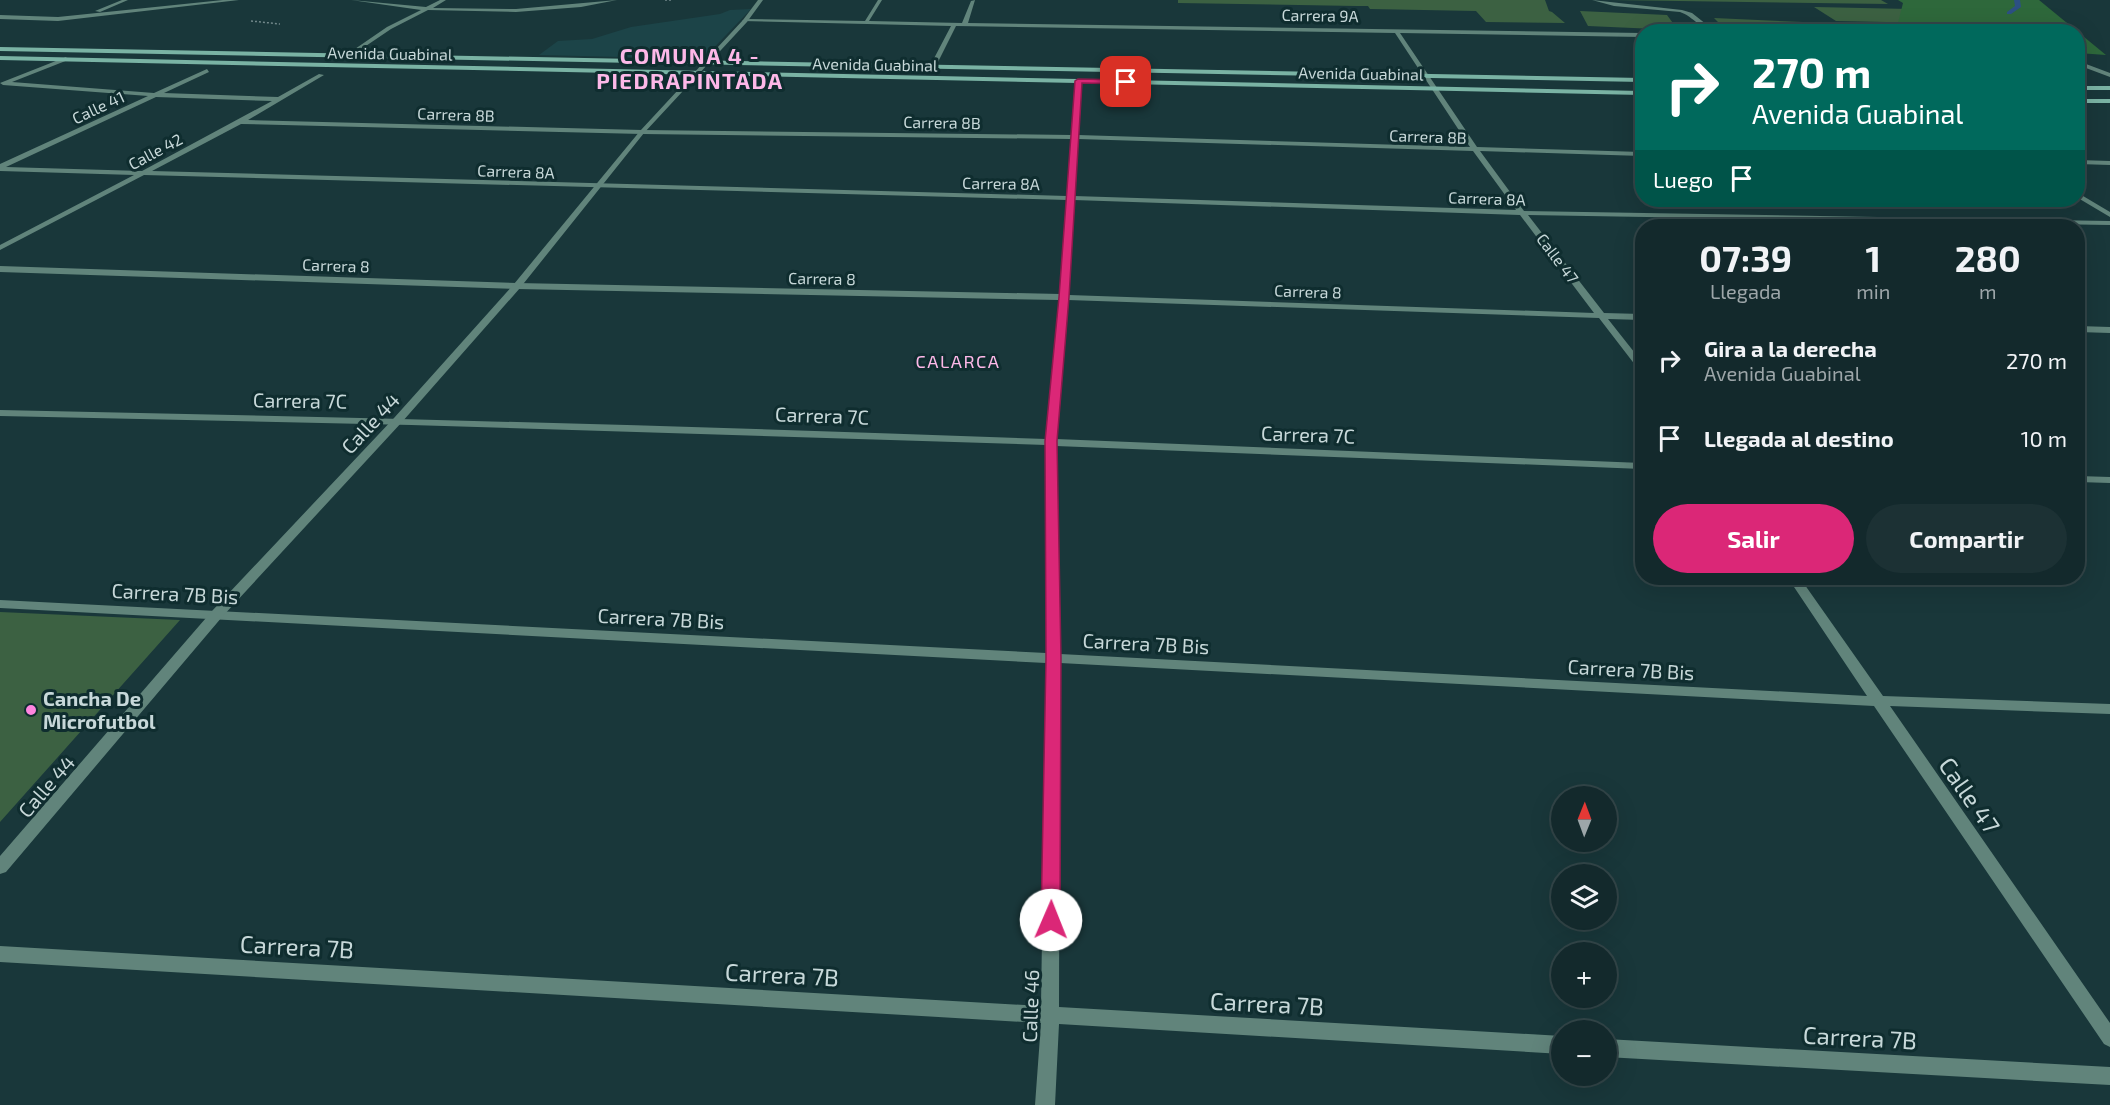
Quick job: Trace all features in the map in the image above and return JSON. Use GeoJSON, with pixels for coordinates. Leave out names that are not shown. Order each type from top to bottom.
{"type":"FeatureCollection","features":[{"type":"Feature","properties":{"kind":"main road","name":"Avenida Guabinal"},"geometry":{"type":"LineString","coordinates":[[0,49],[1635,80]]}},
{"type":"Feature","properties":{"kind":"main road","name":"Avenida Guabinal"},"geometry":{"type":"LineString","coordinates":[[0,58],[1635,93]]}},
{"type":"Feature","properties":{"kind":"main road"},"geometry":{"type":"LineString","coordinates":[[2085,88],[2110,88]]}},
{"type":"Feature","properties":{"kind":"main road"},"geometry":{"type":"LineString","coordinates":[[2085,101],[2110,101]]}},
{"type":"Feature","properties":{"kind":"street"},"geometry":{"type":"LineString","coordinates":[[83,17],[126,0]]}},
{"type":"Feature","properties":{"kind":"street"},"geometry":{"type":"LineString","coordinates":[[0,17],[83,17],[237,0]]}},
{"type":"Feature","properties":{"kind":"street"},"geometry":{"type":"LineString","coordinates":[[353,0],[421,10],[530,12],[615,0]]}},
{"type":"Feature","properties":{"kind":"street"},"geometry":{"type":"LineString","coordinates":[[354,52],[389,28],[444,0]]}},
{"type":"Feature","properties":{"kind":"street"},"geometry":{"type":"LineString","coordinates":[[530,12],[555,0]]}},
{"type":"Feature","properties":{"kind":"street"},"geometry":{"type":"LineString","coordinates":[[867,21],[880,0]]}},
{"type":"Feature","properties":{"kind":"street"},"geometry":{"type":"LineString","coordinates":[[1594,0],[1614,5],[1680,11],[1690,14],[1703,24]]}},
{"type":"Feature","properties":{"kind":"street"},"geometry":{"type":"LineString","coordinates":[[965,23],[973,1]]}},
{"type":"Feature","properties":{"kind":"street","name":"Calle 44"},"geometry":{"type":"LineString","coordinates":[[0,867],[217,614],[399,420],[517,286],[642,132],[745,21],[759,2]]}},
{"type":"Feature","properties":{"kind":"street","name":"Carrera 9A"},"geometry":{"type":"LineString","coordinates":[[745,21],[867,21],[1635,35]]}},
{"type":"Feature","properties":{"kind":"street"},"geometry":{"type":"LineString","coordinates":[[933,66],[955,23]]}},
{"type":"Feature","properties":{"kind":"street"},"geometry":{"type":"LineString","coordinates":[[1396,30],[1433,88]]}},
{"type":"Feature","properties":{"kind":"street"},"geometry":{"type":"LineString","coordinates":[[2,84],[66,60]]}},
{"type":"Feature","properties":{"kind":"street"},"geometry":{"type":"LineString","coordinates":[[2085,66],[2110,75]]}},
{"type":"Feature","properties":{"kind":"street","name":"Calle 41"},"geometry":{"type":"LineString","coordinates":[[0,168],[207,71]]}},
{"type":"Feature","properties":{"kind":"street","name":"Calle 42"},"geometry":{"type":"LineString","coordinates":[[0,248],[240,122],[321,75]]}},
{"type":"Feature","properties":{"kind":"street","name":"Calle 46"},"geometry":{"type":"LineString","coordinates":[[1045,1105],[1050,1016],[1053,658],[1051,441],[1064,297],[1078,81]]}},
{"type":"Feature","properties":{"kind":"street"},"geometry":{"type":"LineString","coordinates":[[2,84],[155,95],[279,99]]}},
{"type":"Feature","properties":{"kind":"street","name":"Calle 47"},"geometry":{"type":"LineString","coordinates":[[1433,88],[1635,359]]}},
{"type":"Feature","properties":{"kind":"street","name":"Carrera 8B"},"geometry":{"type":"LineString","coordinates":[[240,122],[642,132],[1073,137],[1479,151],[1635,154]]}},
{"type":"Feature","properties":{"kind":"street"},"geometry":{"type":"LineString","coordinates":[[2085,162],[2110,163]]}},
{"type":"Feature","properties":{"kind":"street","name":"Carrera 8A"},"geometry":{"type":"LineString","coordinates":[[0,168],[142,174],[1070,198],[1524,213],[1876,219]]}},
{"type":"Feature","properties":{"kind":"street"},"geometry":{"type":"LineString","coordinates":[[2085,199],[2110,215]]}},
{"type":"Feature","properties":{"kind":"street","name":"Carrera 8A"},"geometry":{"type":"LineString","coordinates":[[2085,223],[2110,223]]}},
{"type":"Feature","properties":{"kind":"street","name":"Carrera 8"},"geometry":{"type":"LineString","coordinates":[[0,269],[517,286],[1064,297],[1635,317]]}},
{"type":"Feature","properties":{"kind":"street"},"geometry":{"type":"LineString","coordinates":[[2085,329],[2110,330]]}},
{"type":"Feature","properties":{"kind":"street","name":"Carrera 7C"},"geometry":{"type":"LineString","coordinates":[[0,413],[399,420],[1051,441],[1635,466]]}},
{"type":"Feature","properties":{"kind":"street"},"geometry":{"type":"LineString","coordinates":[[2085,479],[2110,480]]}},
{"type":"Feature","properties":{"kind":"street","name":"Calle 47"},"geometry":{"type":"LineString","coordinates":[[1799,585],[2110,1038]]}},
{"type":"Feature","properties":{"kind":"street","name":"Carrera 7B Bis"},"geometry":{"type":"LineString","coordinates":[[0,604],[1877,701],[2110,709]]}},
{"type":"Feature","properties":{"kind":"street","name":"Carrera 7B"},"geometry":{"type":"LineString","coordinates":[[0,954],[1551,1044]]}},
{"type":"Feature","properties":{"kind":"street","name":"Carrera 7B"},"geometry":{"type":"LineString","coordinates":[[1617,1049],[2110,1076]]}},
{"type":"Feature","properties":{"kind":"path"},"geometry":{"type":"LineString","coordinates":[[665,0],[671,0]]}},
{"type":"Feature","properties":{"kind":"shaded area"},"geometry":{"type":"Polygon","coordinates":[[[751,9],[703,59],[539,55],[558,41],[592,39],[631,27],[720,14],[730,10],[751,9]]]}},
{"type":"Feature","properties":{"kind":"green space"},"geometry":{"type":"Polygon","coordinates":[[[1178,0],[1545,0],[1549,11],[1565,23],[1486,22],[1476,11],[1370,9],[1368,6],[1178,3],[1178,0]]]}},
{"type":"Feature","properties":{"kind":"green space"},"geometry":{"type":"Polygon","coordinates":[[[1610,0],[1881,0],[1888,4],[1610,0]]]}},
{"type":"Feature","properties":{"kind":"green space"},"geometry":{"type":"Polygon","coordinates":[[[1898,0],[2039,0],[2068,24],[1898,24],[1903,3],[1898,0]]]}},
{"type":"Feature","properties":{"kind":"green space"},"geometry":{"type":"Polygon","coordinates":[[[1814,7],[1911,9],[1936,23],[1836,21],[1814,7]]]}},
{"type":"Feature","properties":{"kind":"green space"},"geometry":{"type":"Polygon","coordinates":[[[1580,11],[1667,15],[1674,24],[1635,24],[1635,28],[1588,26],[1580,11]]]}},
{"type":"Feature","properties":{"kind":"green space"},"geometry":{"type":"Polygon","coordinates":[[[1714,18],[1803,22],[1805,24],[1720,24],[1714,18]]]}},
{"type":"Feature","properties":{"kind":"green space"},"geometry":{"type":"Polygon","coordinates":[[[2085,38],[2106,55],[2085,54],[2085,38]]]}},
{"type":"Feature","properties":{"kind":"green space"},"geometry":{"type":"Polygon","coordinates":[[[0,612],[180,620],[0,822],[0,612]]]}},
{"type":"Feature","properties":{"kind":"waterway"},"geometry":{"type":"LineString","coordinates":[[2009,13],[2018,7],[2017,0]]}},
{"type":"Feature","properties":{"kind":"place","name":"Cancha De Microfutbol"},"geometry":{"type":"Point","coordinates":[31,710]}},
{"type":"Feature","properties":{"kind":"district","name":"COMUNA 4 - PIEDRAPINTADA"},"geometry":{"type":"Point","coordinates":[690,68]}},
{"type":"Feature","properties":{"kind":"district","name":"CALARCA"},"geometry":{"type":"Point","coordinates":[958,361]}},
{"type":"Feature","properties":{"kind":"route"},"geometry":{"type":"LineString","coordinates":[[1051,920],[1053,658],[1051,441],[1064,297],[1078,81],[1126,82]]}}]}
